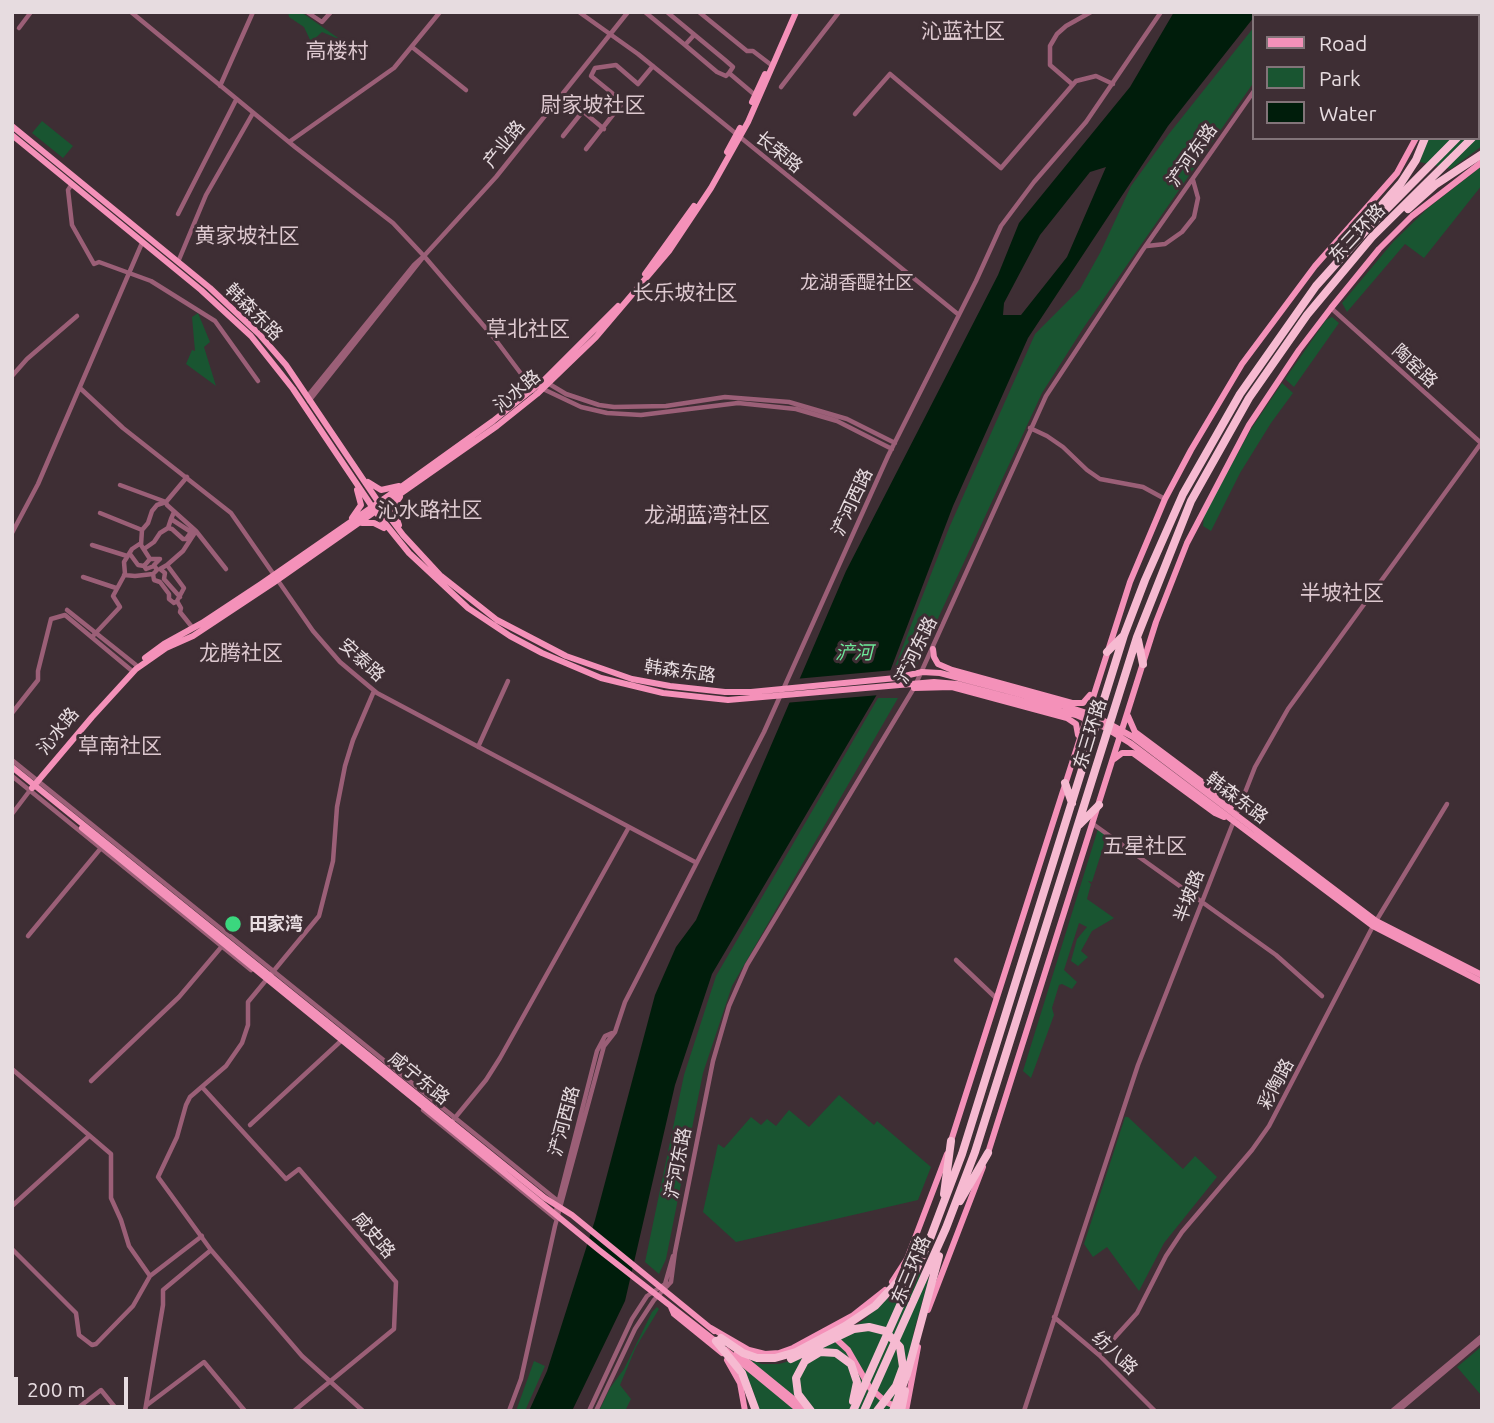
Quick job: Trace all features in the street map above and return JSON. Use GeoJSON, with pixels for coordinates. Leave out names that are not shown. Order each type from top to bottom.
{"type":"FeatureCollection","features":[{"type":"Feature","properties":{"kind":"highway"},"geometry":{"type":"LineString","coordinates":[[1316,286],[1326,269],[1401,183],[1416,160],[1424,140]]}},
{"type":"Feature","properties":{"kind":"highway"},"geometry":{"type":"LineString","coordinates":[[1424,172],[1449,140]]}},
{"type":"Feature","properties":{"kind":"highway","name":"东三环路"},"geometry":{"type":"LineString","coordinates":[[852,1411],[911,1272],[936,1223],[962,1154],[1124,635],[1164,535],[1200,461],[1257,368],[1316,286],[1368,228],[1455,140]]}},
{"type":"Feature","properties":{"kind":"highway","name":"东三环路"},"geometry":{"type":"LineString","coordinates":[[864,1411],[953,1212],[978,1142],[1137,637],[1178,528],[1224,440],[1286,343],[1372,237],[1470,140]]}},
{"type":"Feature","properties":{"kind":"highway"},"geometry":{"type":"LineString","coordinates":[[1372,237],[1390,225],[1435,185],[1482,154]]}},
{"type":"Feature","properties":{"kind":"highway"},"geometry":{"type":"LineString","coordinates":[[1107,652],[1124,635]]}},
{"type":"Feature","properties":{"kind":"highway"},"geometry":{"type":"LineString","coordinates":[[1137,637],[1143,664]]}},
{"type":"Feature","properties":{"kind":"highway"},"geometry":{"type":"LineString","coordinates":[[1065,783],[1073,804]]}},
{"type":"Feature","properties":{"kind":"highway"},"geometry":{"type":"LineString","coordinates":[[1077,827],[1099,804]]}},
{"type":"Feature","properties":{"kind":"highway"},"geometry":{"type":"LineString","coordinates":[[943,1203],[951,1141]]}},
{"type":"Feature","properties":{"kind":"highway"},"geometry":{"type":"LineString","coordinates":[[953,1212],[988,1153]]}},
{"type":"Feature","properties":{"kind":"highway"},"geometry":{"type":"LineString","coordinates":[[893,1411],[901,1398],[946,1228]]}},
{"type":"Feature","properties":{"kind":"highway"},"geometry":{"type":"LineString","coordinates":[[755,1358],[775,1358],[792,1354],[845,1326],[879,1302],[911,1272]]}},
{"type":"Feature","properties":{"kind":"highway"},"geometry":{"type":"LineString","coordinates":[[718,1343],[755,1358],[775,1362],[788,1360],[854,1329],[882,1329],[899,1345],[903,1364],[897,1383],[877,1411]]}},
{"type":"Feature","properties":{"kind":"highway"},"geometry":{"type":"LineString","coordinates":[[718,1343],[738,1367],[755,1411]]}},
{"type":"Feature","properties":{"kind":"highway"},"geometry":{"type":"LineString","coordinates":[[810,1411],[798,1394],[796,1378],[803,1363],[815,1354],[831,1352],[844,1357],[853,1367],[857,1380],[852,1411]]}},
{"type":"Feature","properties":{"kind":"highway"},"geometry":{"type":"LineString","coordinates":[[738,1367],[747,1411]]}},
{"type":"Feature","properties":{"kind":"highway"},"geometry":{"type":"LineString","coordinates":[[901,1398],[904,1410]]}},
{"type":"Feature","properties":{"kind":"main road","name":"沁水路"},"geometry":{"type":"LineString","coordinates":[[738,136],[794,12]]}},
{"type":"Feature","properties":{"kind":"main road","name":"沁水路"},"geometry":{"type":"LineString","coordinates":[[34,785],[136,669],[166,648],[193,636],[412,482],[497,426],[596,337],[663,258],[700,206],[738,136],[794,12]]}},
{"type":"Feature","properties":{"kind":"main road","name":"韩森东路"},"geometry":{"type":"LineString","coordinates":[[12,126],[226,302],[259,334],[286,365],[350,476],[430,565],[482,609],[545,646],[632,679],[725,692],[785,694],[793,688],[922,673],[962,678],[982,687]]}},
{"type":"Feature","properties":{"kind":"main road","name":"韩森东路"},"geometry":{"type":"LineString","coordinates":[[12,135],[218,305],[251,336],[360,474],[398,541],[430,575],[468,608],[510,636],[601,678],[663,693],[728,700],[894,687],[934,681],[982,687],[1062,705],[1093,715],[1117,727],[1375,923],[1482,982]]}},
{"type":"Feature","properties":{"kind":"main road"},"geometry":{"type":"LineString","coordinates":[[711,1328],[742,1347],[765,1354],[785,1351],[866,1307],[900,1272],[951,1141],[1130,582],[1166,499],[1191,450],[1242,364],[1315,267],[1397,173],[1415,140]]}},
{"type":"Feature","properties":{"kind":"main road"},"geometry":{"type":"LineString","coordinates":[[825,1331],[848,1350],[873,1391],[889,1404],[904,1410],[928,1310],[988,1153],[1127,713],[1172,578],[1187,543],[1219,479],[1278,380],[1331,308],[1380,249],[1412,216],[1482,162]]}},
{"type":"Feature","properties":{"kind":"main road"},"geometry":{"type":"LineString","coordinates":[[360,474],[376,489],[384,491],[412,482]]}},
{"type":"Feature","properties":{"kind":"main road"},"geometry":{"type":"LineString","coordinates":[[347,527],[361,505],[350,476]]}},
{"type":"Feature","properties":{"kind":"main road"},"geometry":{"type":"LineString","coordinates":[[407,539],[395,516],[394,506],[412,482]]}},
{"type":"Feature","properties":{"kind":"main road"},"geometry":{"type":"LineString","coordinates":[[347,527],[364,522],[374,523],[398,541]]}},
{"type":"Feature","properties":{"kind":"main road","name":"沁水路"},"geometry":{"type":"LineString","coordinates":[[34,785],[89,715],[133,667],[164,644],[276,577]]}},
{"type":"Feature","properties":{"kind":"main road"},"geometry":{"type":"LineString","coordinates":[[933,649],[938,664],[953,670],[1080,704],[1086,702],[1096,685]]}},
{"type":"Feature","properties":{"kind":"main road"},"geometry":{"type":"LineString","coordinates":[[915,685],[952,687],[1067,718],[1078,728],[1077,743]]}},
{"type":"Feature","properties":{"kind":"main road"},"geometry":{"type":"LineString","coordinates":[[1127,713],[1135,732],[1226,800],[1235,817]]}},
{"type":"Feature","properties":{"kind":"main road"},"geometry":{"type":"LineString","coordinates":[[1113,760],[1122,752],[1133,753],[1215,813],[1235,817]]}},
{"type":"Feature","properties":{"kind":"main road","name":"咸宁东路"},"geometry":{"type":"LineString","coordinates":[[12,771],[70,813],[269,977],[454,1120],[557,1210],[566,1223],[669,1303],[800,1411]]}},
{"type":"Feature","properties":{"kind":"main road","name":"咸宁东路"},"geometry":{"type":"LineString","coordinates":[[34,785],[223,945],[269,977],[341,1041],[557,1210],[572,1215],[711,1328],[718,1343],[810,1411]]}},
{"type":"Feature","properties":{"kind":"main road"},"geometry":{"type":"LineString","coordinates":[[64,802],[70,813]]}},
{"type":"Feature","properties":{"kind":"main road","name":"韩森东路"},"geometry":{"type":"LineString","coordinates":[[1375,923],[1482,975]]}},
{"type":"Feature","properties":{"kind":"main road"},"geometry":{"type":"LineString","coordinates":[[718,1343],[738,1378],[747,1411]]}},
{"type":"Feature","properties":{"kind":"main road"},"geometry":{"type":"LineString","coordinates":[[738,1367],[761,1380]]}},
{"type":"Feature","properties":{"kind":"street"},"geometry":{"type":"LineString","coordinates":[[19,28],[31,12]]}},
{"type":"Feature","properties":{"kind":"street"},"geometry":{"type":"LineString","coordinates":[[131,12],[236,100],[393,223],[495,340],[540,387],[581,407],[616,414],[641,415],[738,403],[778,406],[837,421],[893,446]]}},
{"type":"Feature","properties":{"kind":"street"},"geometry":{"type":"LineString","coordinates":[[220,86],[253,12]]}},
{"type":"Feature","properties":{"kind":"street"},"geometry":{"type":"LineString","coordinates":[[307,12],[322,22],[331,12]]}},
{"type":"Feature","properties":{"kind":"street"},"geometry":{"type":"LineString","coordinates":[[289,142],[394,68],[440,12]]}},
{"type":"Feature","properties":{"kind":"street","name":"长荣路"},"geometry":{"type":"LineString","coordinates":[[579,12],[653,66],[959,315]]}},
{"type":"Feature","properties":{"kind":"street","name":"产业路"},"geometry":{"type":"LineString","coordinates":[[305,401],[424,256],[496,177],[628,12]]}},
{"type":"Feature","properties":{"kind":"street"},"geometry":{"type":"LineString","coordinates":[[645,12],[717,72],[726,76],[733,67],[667,12]]}},
{"type":"Feature","properties":{"kind":"street"},"geometry":{"type":"LineString","coordinates":[[699,12],[747,51],[753,51],[769,64]]}},
{"type":"Feature","properties":{"kind":"street"},"geometry":{"type":"LineString","coordinates":[[781,87],[839,12]]}},
{"type":"Feature","properties":{"kind":"street","name":"浐河西路"},"geometry":{"type":"LineString","coordinates":[[509,1411],[521,1379],[557,1210],[604,1045],[615,1032],[625,1002],[695,862],[785,694],[827,588],[893,446],[1007,216],[1079,132],[1161,12]]}},
{"type":"Feature","properties":{"kind":"street"},"geometry":{"type":"LineString","coordinates":[[1072,84],[1050,65],[1050,46],[1057,34],[1086,13]]}},
{"type":"Feature","properties":{"kind":"street"},"geometry":{"type":"LineString","coordinates":[[685,46],[694,35]]}},
{"type":"Feature","properties":{"kind":"street"},"geometry":{"type":"LineString","coordinates":[[412,47],[466,90]]}},
{"type":"Feature","properties":{"kind":"street"},"geometry":{"type":"LineString","coordinates":[[586,149],[623,102],[590,76],[595,68],[616,65],[638,84],[653,66]]}},
{"type":"Feature","properties":{"kind":"street"},"geometry":{"type":"LineString","coordinates":[[729,73],[755,95]]}},
{"type":"Feature","properties":{"kind":"street"},"geometry":{"type":"LineString","coordinates":[[855,114],[890,74],[1001,168],[1072,84],[1079,79],[1093,76],[1104,78],[1113,84]]}},
{"type":"Feature","properties":{"kind":"street","name":"浐河东路"},"geometry":{"type":"LineString","coordinates":[[663,1289],[671,1282],[713,1061],[736,988],[761,937],[922,673],[1046,396],[1070,357],[1252,94]]}},
{"type":"Feature","properties":{"kind":"street"},"geometry":{"type":"LineString","coordinates":[[567,98],[604,129]]}},
{"type":"Feature","properties":{"kind":"street"},"geometry":{"type":"LineString","coordinates":[[178,214],[236,100]]}},
{"type":"Feature","properties":{"kind":"street"},"geometry":{"type":"LineString","coordinates":[[563,136],[583,111]]}},
{"type":"Feature","properties":{"kind":"street"},"geometry":{"type":"LineString","coordinates":[[178,262],[206,195],[253,113]]}},
{"type":"Feature","properties":{"kind":"street"},"geometry":{"type":"LineString","coordinates":[[1146,246],[1165,244],[1182,232],[1194,217],[1198,198],[1192,179]]}},
{"type":"Feature","properties":{"kind":"street"},"geometry":{"type":"LineString","coordinates":[[72,184],[68,190],[72,225],[94,264],[99,262],[151,281],[215,321],[258,381]]}},
{"type":"Feature","properties":{"kind":"street"},"geometry":{"type":"LineString","coordinates":[[12,533],[38,484],[82,388],[142,243]]}},
{"type":"Feature","properties":{"kind":"street","name":"陶窑路"},"geometry":{"type":"LineString","coordinates":[[1331,308],[1481,443]]}},
{"type":"Feature","properties":{"kind":"street"},"geometry":{"type":"LineString","coordinates":[[12,376],[27,359],[77,316]]}},
{"type":"Feature","properties":{"kind":"street","name":"安泰路"},"geometry":{"type":"LineString","coordinates":[[82,388],[123,428],[231,513],[313,631],[340,662],[374,691],[695,862]]}},
{"type":"Feature","properties":{"kind":"street"},"geometry":{"type":"LineString","coordinates":[[1030,428],[1063,447],[1100,479],[1143,487],[1166,499]]}},
{"type":"Feature","properties":{"kind":"street","name":"半坡路"},"geometry":{"type":"LineString","coordinates":[[1024,1411],[1138,1065],[1255,767],[1288,709],[1481,443]]}},
{"type":"Feature","properties":{"kind":"street"},"geometry":{"type":"LineString","coordinates":[[150,559],[142,542],[142,530],[157,505],[166,502],[188,477]]}},
{"type":"Feature","properties":{"kind":"street"},"geometry":{"type":"LineString","coordinates":[[120,485],[166,502],[196,531],[226,569]]}},
{"type":"Feature","properties":{"kind":"street"},"geometry":{"type":"LineString","coordinates":[[144,549],[168,528],[174,512]]}},
{"type":"Feature","properties":{"kind":"street"},"geometry":{"type":"LineString","coordinates":[[100,513],[142,530]]}},
{"type":"Feature","properties":{"kind":"street"},"geometry":{"type":"LineString","coordinates":[[168,528],[183,539],[191,532],[172,519]]}},
{"type":"Feature","properties":{"kind":"street"},"geometry":{"type":"LineString","coordinates":[[124,575],[135,576],[167,565],[183,551],[196,531]]}},
{"type":"Feature","properties":{"kind":"street"},"geometry":{"type":"LineString","coordinates":[[93,635],[120,607],[113,596],[124,575],[124,562],[142,542]]}},
{"type":"Feature","properties":{"kind":"street"},"geometry":{"type":"LineString","coordinates":[[92,545],[129,554],[138,565],[165,573],[162,580],[169,599],[174,603],[184,588],[167,565]]}},
{"type":"Feature","properties":{"kind":"street"},"geometry":{"type":"LineString","coordinates":[[144,566],[150,559],[160,559],[154,580],[162,580],[178,599],[180,612],[192,627]]}},
{"type":"Feature","properties":{"kind":"street"},"geometry":{"type":"LineString","coordinates":[[83,577],[116,588]]}},
{"type":"Feature","properties":{"kind":"street"},"geometry":{"type":"LineString","coordinates":[[12,713],[38,680],[51,619],[66,612],[133,667]]}},
{"type":"Feature","properties":{"kind":"street"},"geometry":{"type":"LineString","coordinates":[[953,670],[962,678],[971,675]]}},
{"type":"Feature","properties":{"kind":"street"},"geometry":{"type":"LineString","coordinates":[[478,747],[508,681]]}},
{"type":"Feature","properties":{"kind":"street"},"geometry":{"type":"LineString","coordinates":[[363,1411],[302,1356],[211,1250],[158,1177],[177,1137],[190,1097],[234,1055],[246,1034],[248,1002],[318,916],[332,861],[337,807],[345,766],[374,691]]}},
{"type":"Feature","properties":{"kind":"street"},"geometry":{"type":"LineString","coordinates":[[12,760],[34,785],[100,848],[223,945],[179,998],[91,1081]]}},
{"type":"Feature","properties":{"kind":"street"},"geometry":{"type":"LineString","coordinates":[[34,785],[64,802],[269,977]]}},
{"type":"Feature","properties":{"kind":"street"},"geometry":{"type":"LineString","coordinates":[[12,814],[34,785]]}},
{"type":"Feature","properties":{"kind":"street","name":"彩陶路"},"geometry":{"type":"LineString","coordinates":[[1099,1355],[1138,1313],[1166,1256],[1182,1232],[1269,1126],[1375,923],[1447,804]]}},
{"type":"Feature","properties":{"kind":"street"},"geometry":{"type":"LineString","coordinates":[[1093,824],[1276,955],[1322,996]]}},
{"type":"Feature","properties":{"kind":"street"},"geometry":{"type":"LineString","coordinates":[[454,1120],[500,1058],[629,827]]}},
{"type":"Feature","properties":{"kind":"street"},"geometry":{"type":"LineString","coordinates":[[28,936],[100,848]]}},
{"type":"Feature","properties":{"kind":"street"},"geometry":{"type":"LineString","coordinates":[[956,960],[997,999]]}},
{"type":"Feature","properties":{"kind":"street"},"geometry":{"type":"LineString","coordinates":[[250,1125],[341,1041]]}},
{"type":"Feature","properties":{"kind":"street"},"geometry":{"type":"LineString","coordinates":[[12,1069],[111,1154],[111,1198],[129,1246],[150,1276]]}},
{"type":"Feature","properties":{"kind":"street","name":"咸史路"},"geometry":{"type":"LineString","coordinates":[[202,1087],[286,1179],[299,1169],[396,1282],[394,1329],[294,1411]]}},
{"type":"Feature","properties":{"kind":"street"},"geometry":{"type":"LineString","coordinates":[[12,1206],[89,1136]]}},
{"type":"Feature","properties":{"kind":"street"},"geometry":{"type":"LineString","coordinates":[[12,1249],[76,1313],[79,1335],[92,1345],[133,1306],[150,1276],[202,1236]]}},
{"type":"Feature","properties":{"kind":"street"},"geometry":{"type":"LineString","coordinates":[[145,1408],[163,1305],[163,1290],[211,1250]]}},
{"type":"Feature","properties":{"kind":"street"},"geometry":{"type":"LineString","coordinates":[[589,1411],[632,1318],[645,1299],[663,1289]]}},
{"type":"Feature","properties":{"kind":"street"},"geometry":{"type":"LineString","coordinates":[[596,1411],[635,1329],[656,1294]]}},
{"type":"Feature","properties":{"kind":"street","name":"纺八路"},"geometry":{"type":"LineString","coordinates":[[1054,1317],[1099,1355],[1156,1411]]}},
{"type":"Feature","properties":{"kind":"street"},"geometry":{"type":"LineString","coordinates":[[1392,1411],[1482,1338]]}},
{"type":"Feature","properties":{"kind":"street"},"geometry":{"type":"LineString","coordinates":[[1398,1411],[1482,1338]]}},
{"type":"Feature","properties":{"kind":"street"},"geometry":{"type":"LineString","coordinates":[[145,1408],[205,1362],[245,1411]]}},
{"type":"Feature","properties":{"kind":"street"},"geometry":{"type":"LineString","coordinates":[[75,1411],[101,1390],[118,1411]]}},
{"type":"Feature","properties":{"kind":"green space"},"geometry":{"type":"Polygon","coordinates":[[[288,12],[301,12],[341,40],[322,32],[311,42],[304,27],[289,17],[288,12]]]}},
{"type":"Feature","properties":{"kind":"green space"},"geometry":{"type":"Polygon","coordinates":[[[1424,12],[1482,12],[1482,146],[1451,169],[1420,162],[1426,140],[1480,140],[1480,14],[1424,12]]]}},
{"type":"Feature","properties":{"kind":"green space"},"geometry":{"type":"Polygon","coordinates":[[[1252,30],[1252,85],[1084,327],[1042,393],[917,664],[894,669],[949,528],[1035,334],[1080,289],[1131,186],[1252,30]]]}},
{"type":"Feature","properties":{"kind":"green space"},"geometry":{"type":"Polygon","coordinates":[[[42,121],[73,146],[63,158],[32,133],[42,121]]]}},
{"type":"Feature","properties":{"kind":"green space"},"geometry":{"type":"Polygon","coordinates":[[[1482,166],[1482,185],[1424,258],[1405,244],[1347,312],[1342,303],[1393,242],[1428,208],[1482,166]]]}},
{"type":"Feature","properties":{"kind":"green space"},"geometry":{"type":"Polygon","coordinates":[[[198,313],[210,342],[204,347],[216,386],[186,364],[192,350],[195,351],[192,317],[198,313]]]}},
{"type":"Feature","properties":{"kind":"green space"},"geometry":{"type":"Polygon","coordinates":[[[1332,317],[1339,323],[1294,387],[1285,379],[1326,320],[1332,317]]]}},
{"type":"Feature","properties":{"kind":"green space"},"geometry":{"type":"Polygon","coordinates":[[[1282,383],[1293,393],[1240,473],[1211,531],[1203,526],[1204,515],[1251,429],[1282,383]]]}},
{"type":"Feature","properties":{"kind":"green space"},"geometry":{"type":"Polygon","coordinates":[[[878,698],[898,698],[732,986],[703,1073],[666,1259],[659,1274],[645,1262],[684,1075],[716,976],[878,698]]]}},
{"type":"Feature","properties":{"kind":"green space"},"geometry":{"type":"Polygon","coordinates":[[[1098,829],[1107,835],[1092,882],[1088,881],[1091,884],[1087,899],[1114,918],[1092,931],[1081,951],[1088,957],[1078,966],[1071,961],[1077,939],[1087,927],[1079,923],[1064,970],[1077,982],[1072,989],[1059,985],[1052,1008],[1054,1015],[1031,1078],[1023,1071],[1098,829]]]}},
{"type":"Feature","properties":{"kind":"green space"},"geometry":{"type":"Polygon","coordinates":[[[839,1095],[874,1125],[877,1121],[931,1167],[918,1200],[736,1242],[703,1212],[718,1144],[724,1148],[751,1117],[761,1125],[767,1119],[776,1126],[789,1110],[809,1127],[839,1095]]]}},
{"type":"Feature","properties":{"kind":"green space"},"geometry":{"type":"Polygon","coordinates":[[[1125,1117],[1183,1169],[1195,1156],[1217,1177],[1164,1243],[1139,1291],[1107,1247],[1093,1257],[1084,1244],[1125,1117]]]}},
{"type":"Feature","properties":{"kind":"green space"},"geometry":{"type":"Polygon","coordinates":[[[912,1271],[929,1278],[914,1331],[900,1411],[758,1411],[754,1393],[743,1368],[750,1360],[762,1364],[779,1364],[810,1355],[865,1319],[912,1271]]]}},
{"type":"Feature","properties":{"kind":"green space"},"geometry":{"type":"Polygon","coordinates":[[[657,1307],[659,1309],[636,1347],[620,1385],[631,1399],[625,1411],[599,1411],[610,1388],[624,1369],[652,1312],[657,1307]]]}},
{"type":"Feature","properties":{"kind":"green space"},"geometry":{"type":"Polygon","coordinates":[[[1482,1346],[1482,1395],[1481,1395],[1457,1367],[1482,1346]]]}},
{"type":"Feature","properties":{"kind":"green space"},"geometry":{"type":"Polygon","coordinates":[[[534,1361],[545,1366],[525,1411],[516,1411],[534,1361]]]}},
{"type":"Feature","properties":{"kind":"water","name":"浐河"},"geometry":{"type":"Polygon","coordinates":[[[1174,12],[1258,12],[1252,14],[1252,20],[1168,126],[1028,338],[953,506],[889,674],[712,974],[675,1085],[625,1301],[572,1411],[529,1411],[547,1371],[595,1220],[655,995],[676,947],[696,920],[846,571],[998,275],[1019,223],[1130,87],[1174,12]],[[1106,167],[1090,172],[1040,235],[1004,303],[1003,315],[1021,315],[1067,257],[1106,167]]]}},
{"type":"Feature","properties":{"kind":"pier"},"geometry":{"type":"Polygon","coordinates":[[[894,670],[880,695],[784,703],[795,679],[894,670]]]}},
{"type":"Feature","properties":{"kind":"place","name":"田家湾"},"geometry":{"type":"Point","coordinates":[233,924]}},
{"type":"Feature","properties":{"kind":"district","name":"沁蓝社区"},"geometry":{"type":"Point","coordinates":[963,31]}},
{"type":"Feature","properties":{"kind":"district","name":"高楼村"},"geometry":{"type":"Point","coordinates":[337,51]}},
{"type":"Feature","properties":{"kind":"district","name":"尉家坡社区"},"geometry":{"type":"Point","coordinates":[593,105]}},
{"type":"Feature","properties":{"kind":"district","name":"黄家坡社区"},"geometry":{"type":"Point","coordinates":[247,236]}},
{"type":"Feature","properties":{"kind":"district","name":"龙湖香醍社区"},"geometry":{"type":"Point","coordinates":[857,283]}},
{"type":"Feature","properties":{"kind":"district","name":"长乐坡社区"},"geometry":{"type":"Point","coordinates":[685,293]}},
{"type":"Feature","properties":{"kind":"district","name":"草北社区"},"geometry":{"type":"Point","coordinates":[528,329]}},
{"type":"Feature","properties":{"kind":"district","name":"沁水路社区"},"geometry":{"type":"Point","coordinates":[430,510]}},
{"type":"Feature","properties":{"kind":"district","name":"龙湖蓝湾社区"},"geometry":{"type":"Point","coordinates":[707,515]}},
{"type":"Feature","properties":{"kind":"district","name":"半坡社区"},"geometry":{"type":"Point","coordinates":[1342,593]}},
{"type":"Feature","properties":{"kind":"district","name":"龙腾社区"},"geometry":{"type":"Point","coordinates":[241,653]}},
{"type":"Feature","properties":{"kind":"district","name":"草南社区"},"geometry":{"type":"Point","coordinates":[120,746]}},
{"type":"Feature","properties":{"kind":"district","name":"五星社区"},"geometry":{"type":"Point","coordinates":[1145,846]}}]}
